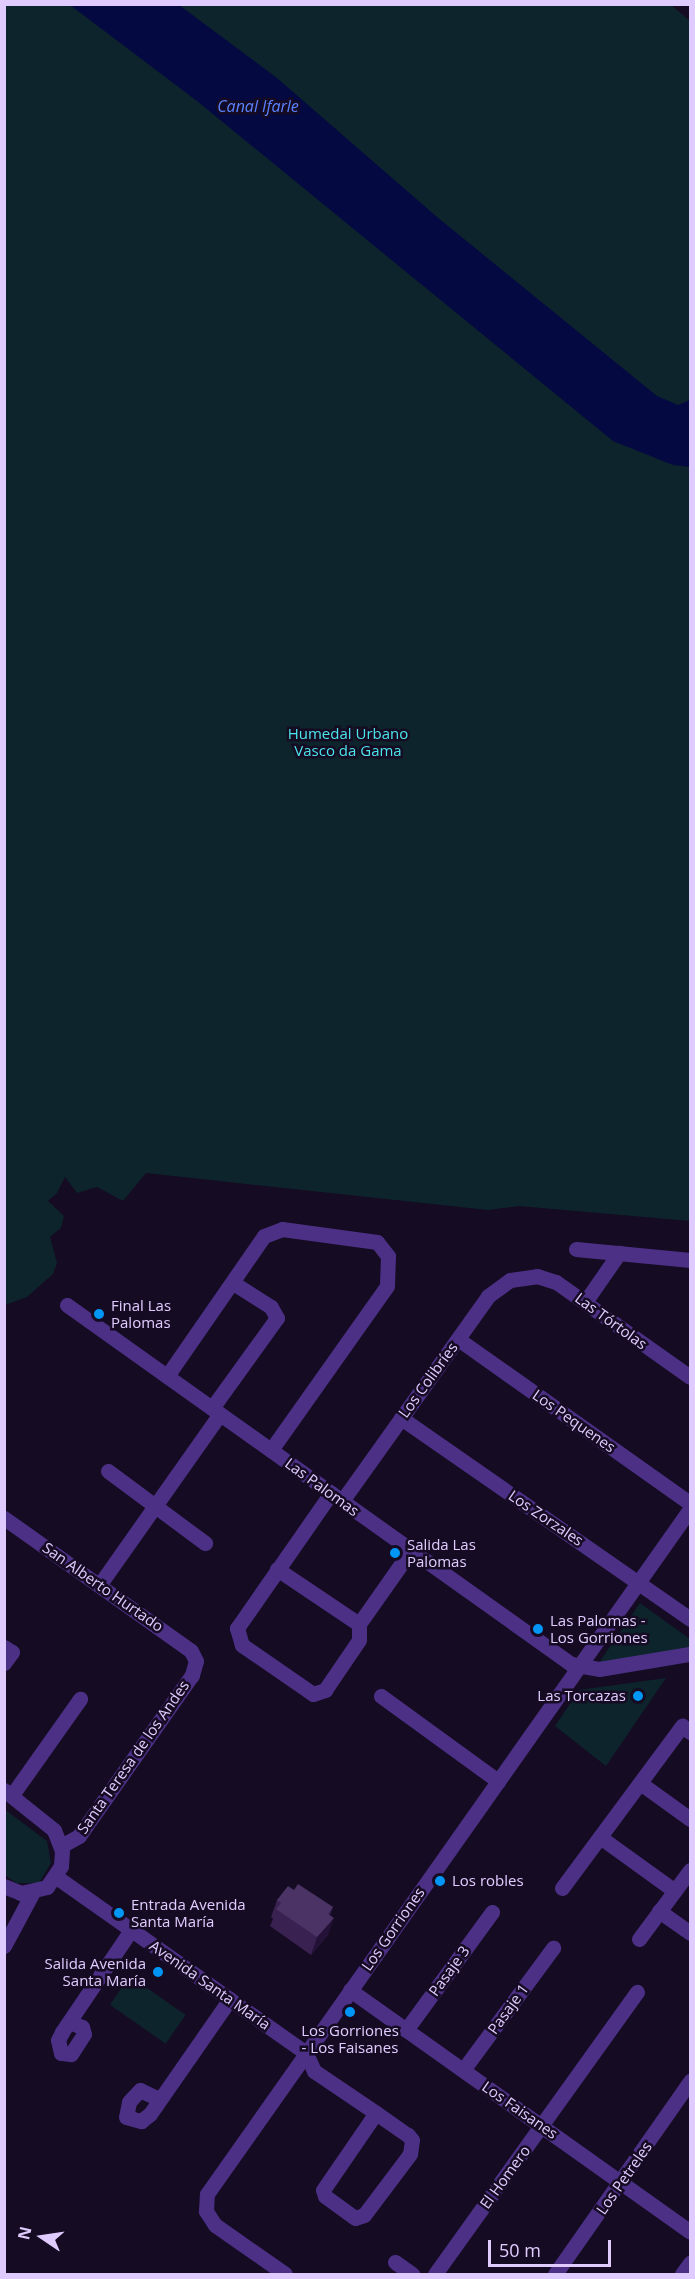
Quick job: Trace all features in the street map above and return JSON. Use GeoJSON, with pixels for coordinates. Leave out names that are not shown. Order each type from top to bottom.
{"type":"FeatureCollection","features":[{"type":"Feature","properties":{"kind":"street"},"geometry":{"type":"LineString","coordinates":[[167,1376],[264,1236],[282,1229],[377,1242],[388,1256],[387,1286],[271,1450]]}},
{"type":"Feature","properties":{"kind":"street"},"geometry":{"type":"LineString","coordinates":[[576,1249],[690,1260]]}},
{"type":"Feature","properties":{"kind":"street"},"geometry":{"type":"LineString","coordinates":[[585,1302],[619,1253]]}},
{"type":"Feature","properties":{"kind":"street","name":"Las Tórtolas"},"geometry":{"type":"LineString","coordinates":[[527,1276],[556,1282],[690,1377]]}},
{"type":"Feature","properties":{"kind":"street","name":"Los Colibríes"},"geometry":{"type":"LineString","coordinates":[[359,1624],[359,1640],[325,1690],[313,1694],[242,1645],[237,1628],[277,1569],[401,1418],[495,1290],[527,1276]]}},
{"type":"Feature","properties":{"kind":"street"},"geometry":{"type":"LineString","coordinates":[[100,1584],[155,1506],[277,1318],[271,1307],[233,1283]]}},
{"type":"Feature","properties":{"kind":"street","name":"Las Palomas"},"geometry":{"type":"LineString","coordinates":[[68,1305],[579,1667]]}},
{"type":"Feature","properties":{"kind":"street","name":"Los Pequenes"},"geometry":{"type":"LineString","coordinates":[[458,1339],[690,1503]]}},
{"type":"Feature","properties":{"kind":"street","name":"Los Zorzales"},"geometry":{"type":"LineString","coordinates":[[401,1418],[639,1581],[690,1619]]}},
{"type":"Feature","properties":{"kind":"street"},"geometry":{"type":"LineString","coordinates":[[108,1471],[205,1543]]}},
{"type":"Feature","properties":{"kind":"street","name":"Los Gorriones"},"geometry":{"type":"LineString","coordinates":[[285,2274],[208,2218],[206,2201],[213,2184],[690,1509]]}},
{"type":"Feature","properties":{"kind":"street","name":"San Alberto Hurtado"},"geometry":{"type":"LineString","coordinates":[[4,1518],[100,1584],[191,1651],[196,1661]]}},
{"type":"Feature","properties":{"kind":"street"},"geometry":{"type":"LineString","coordinates":[[277,1569],[359,1624],[411,1550]]}},
{"type":"Feature","properties":{"kind":"street"},"geometry":{"type":"LineString","coordinates":[[4,1647],[12,1652],[4,1663]]}},
{"type":"Feature","properties":{"kind":"street"},"geometry":{"type":"LineString","coordinates":[[579,1667],[599,1669],[690,1654]]}},
{"type":"Feature","properties":{"kind":"street","name":"Santa Teresa de los Andes"},"geometry":{"type":"LineString","coordinates":[[61,1846],[79,1836],[192,1675],[196,1661]]}},
{"type":"Feature","properties":{"kind":"street"},"geometry":{"type":"LineString","coordinates":[[381,1696],[498,1781]]}},
{"type":"Feature","properties":{"kind":"street"},"geometry":{"type":"LineString","coordinates":[[4,1886],[21,1893],[33,1892],[46,1887],[61,1866],[61,1846],[54,1830],[8,1793],[80,1699]]}},
{"type":"Feature","properties":{"kind":"street"},"geometry":{"type":"LineString","coordinates":[[562,1888],[682,1726],[690,1732]]}},
{"type":"Feature","properties":{"kind":"street"},"geometry":{"type":"LineString","coordinates":[[640,1783],[690,1819]]}},
{"type":"Feature","properties":{"kind":"street"},"geometry":{"type":"LineString","coordinates":[[600,1837],[675,1891]]}},
{"type":"Feature","properties":{"kind":"street"},"geometry":{"type":"LineString","coordinates":[[639,1939],[690,1869]]}},
{"type":"Feature","properties":{"kind":"street","name":"Avenida Santa María"},"geometry":{"type":"LineString","coordinates":[[55,1876],[306,2053],[314,2071],[376,2113],[411,2137],[413,2149],[364,2214],[355,2217],[325,2196],[323,2190],[376,2113]]}},
{"type":"Feature","properties":{"kind":"street"},"geometry":{"type":"LineString","coordinates":[[4,1946],[33,1892]]}},
{"type":"Feature","properties":{"kind":"street"},"geometry":{"type":"LineString","coordinates":[[659,1911],[690,1933]]}},
{"type":"Feature","properties":{"kind":"street","name":"Pasaje 3"},"geometry":{"type":"LineString","coordinates":[[406,2030],[492,1912]]}},
{"type":"Feature","properties":{"kind":"street"},"geometry":{"type":"LineString","coordinates":[[69,2022],[131,1930]]}},
{"type":"Feature","properties":{"kind":"street","name":"Pasaje 1"},"geometry":{"type":"LineString","coordinates":[[464,2070],[553,1948]]}},
{"type":"Feature","properties":{"kind":"street","name":"Los Faisanes"},"geometry":{"type":"LineString","coordinates":[[350,1990],[690,2232]]}},
{"type":"Feature","properties":{"kind":"street","name":"El Homero"},"geometry":{"type":"LineString","coordinates":[[435,2274],[637,1992]]}},
{"type":"Feature","properties":{"kind":"street"},"geometry":{"type":"LineString","coordinates":[[159,2099],[230,1999]]}},
{"type":"Feature","properties":{"kind":"street","name":"Los Petreles"},"geometry":{"type":"LineString","coordinates":[[555,2274],[690,2081]]}},
{"type":"Feature","properties":{"kind":"street"},"geometry":{"type":"LineString","coordinates":[[395,2262],[412,2274]]}},
{"type":"Feature","properties":{"kind":"street"},"geometry":{"type":"LineString","coordinates":[[682,2274],[690,2263]]}},
{"type":"Feature","properties":{"kind":"green space","name":"Humedal Urbano Vasco da Gama"},"geometry":{"type":"Polygon","coordinates":[[[5,5],[671,5],[690,21],[690,1221],[519,1206],[488,1210],[146,1173],[123,1201],[97,1187],[77,1193],[65,1177],[57,1193],[48,1201],[64,1216],[61,1228],[50,1237],[57,1263],[53,1274],[27,1297],[5,1305],[5,5]]]}},
{"type":"Feature","properties":{"kind":"green space"},"geometry":{"type":"Polygon","coordinates":[[[640,1603],[690,1639],[690,1651],[598,1664],[640,1603]]]}},
{"type":"Feature","properties":{"kind":"green space"},"geometry":{"type":"Polygon","coordinates":[[[666,1678],[606,1766],[555,1726],[579,1690],[666,1678]]]}},
{"type":"Feature","properties":{"kind":"green space"},"geometry":{"type":"Polygon","coordinates":[[[4,1809],[47,1841],[51,1863],[39,1883],[16,1883],[5,1875],[4,1809]]]}},
{"type":"Feature","properties":{"kind":"green space"},"geometry":{"type":"Polygon","coordinates":[[[130,1976],[186,2015],[166,2044],[110,2005],[130,1976]]]}},
{"type":"Feature","properties":{"kind":"water","name":"Canal Ifarle"},"geometry":{"type":"Polygon","coordinates":[[[70,5],[179,5],[277,78],[437,217],[657,396],[678,405],[690,400],[690,467],[673,465],[613,441],[197,101],[70,5]]]}},
{"type":"Feature","properties":{"kind":"building"},"geometry":{"type":"Polygon","coordinates":[[[298,1884],[333,1907],[328,1914],[334,1918],[317,1937],[276,1909],[281,1903],[277,1900],[288,1886],[294,1890],[298,1884]]]}},
{"type":"Feature","properties":{"kind":"place","name":"Final Las Palomas"},"geometry":{"type":"Point","coordinates":[99,1314]}},
{"type":"Feature","properties":{"kind":"place","name":"Salida Las Palomas"},"geometry":{"type":"Point","coordinates":[395,1553]}},
{"type":"Feature","properties":{"kind":"place","name":"Las Palomas - Los Gorriones"},"geometry":{"type":"Point","coordinates":[538,1629]}},
{"type":"Feature","properties":{"kind":"place","name":"Las Torcazas"},"geometry":{"type":"Point","coordinates":[638,1696]}},
{"type":"Feature","properties":{"kind":"place","name":"Los robles"},"geometry":{"type":"Point","coordinates":[440,1881]}},
{"type":"Feature","properties":{"kind":"place","name":"Entrada Avenida Santa María"},"geometry":{"type":"Point","coordinates":[119,1913]}},
{"type":"Feature","properties":{"kind":"place","name":"Salida Avenida Santa María"},"geometry":{"type":"Point","coordinates":[158,1972]}},
{"type":"Feature","properties":{"kind":"place","name":"Los Gorriones - Los Faisanes"},"geometry":{"type":"Point","coordinates":[350,2012]}}]}
